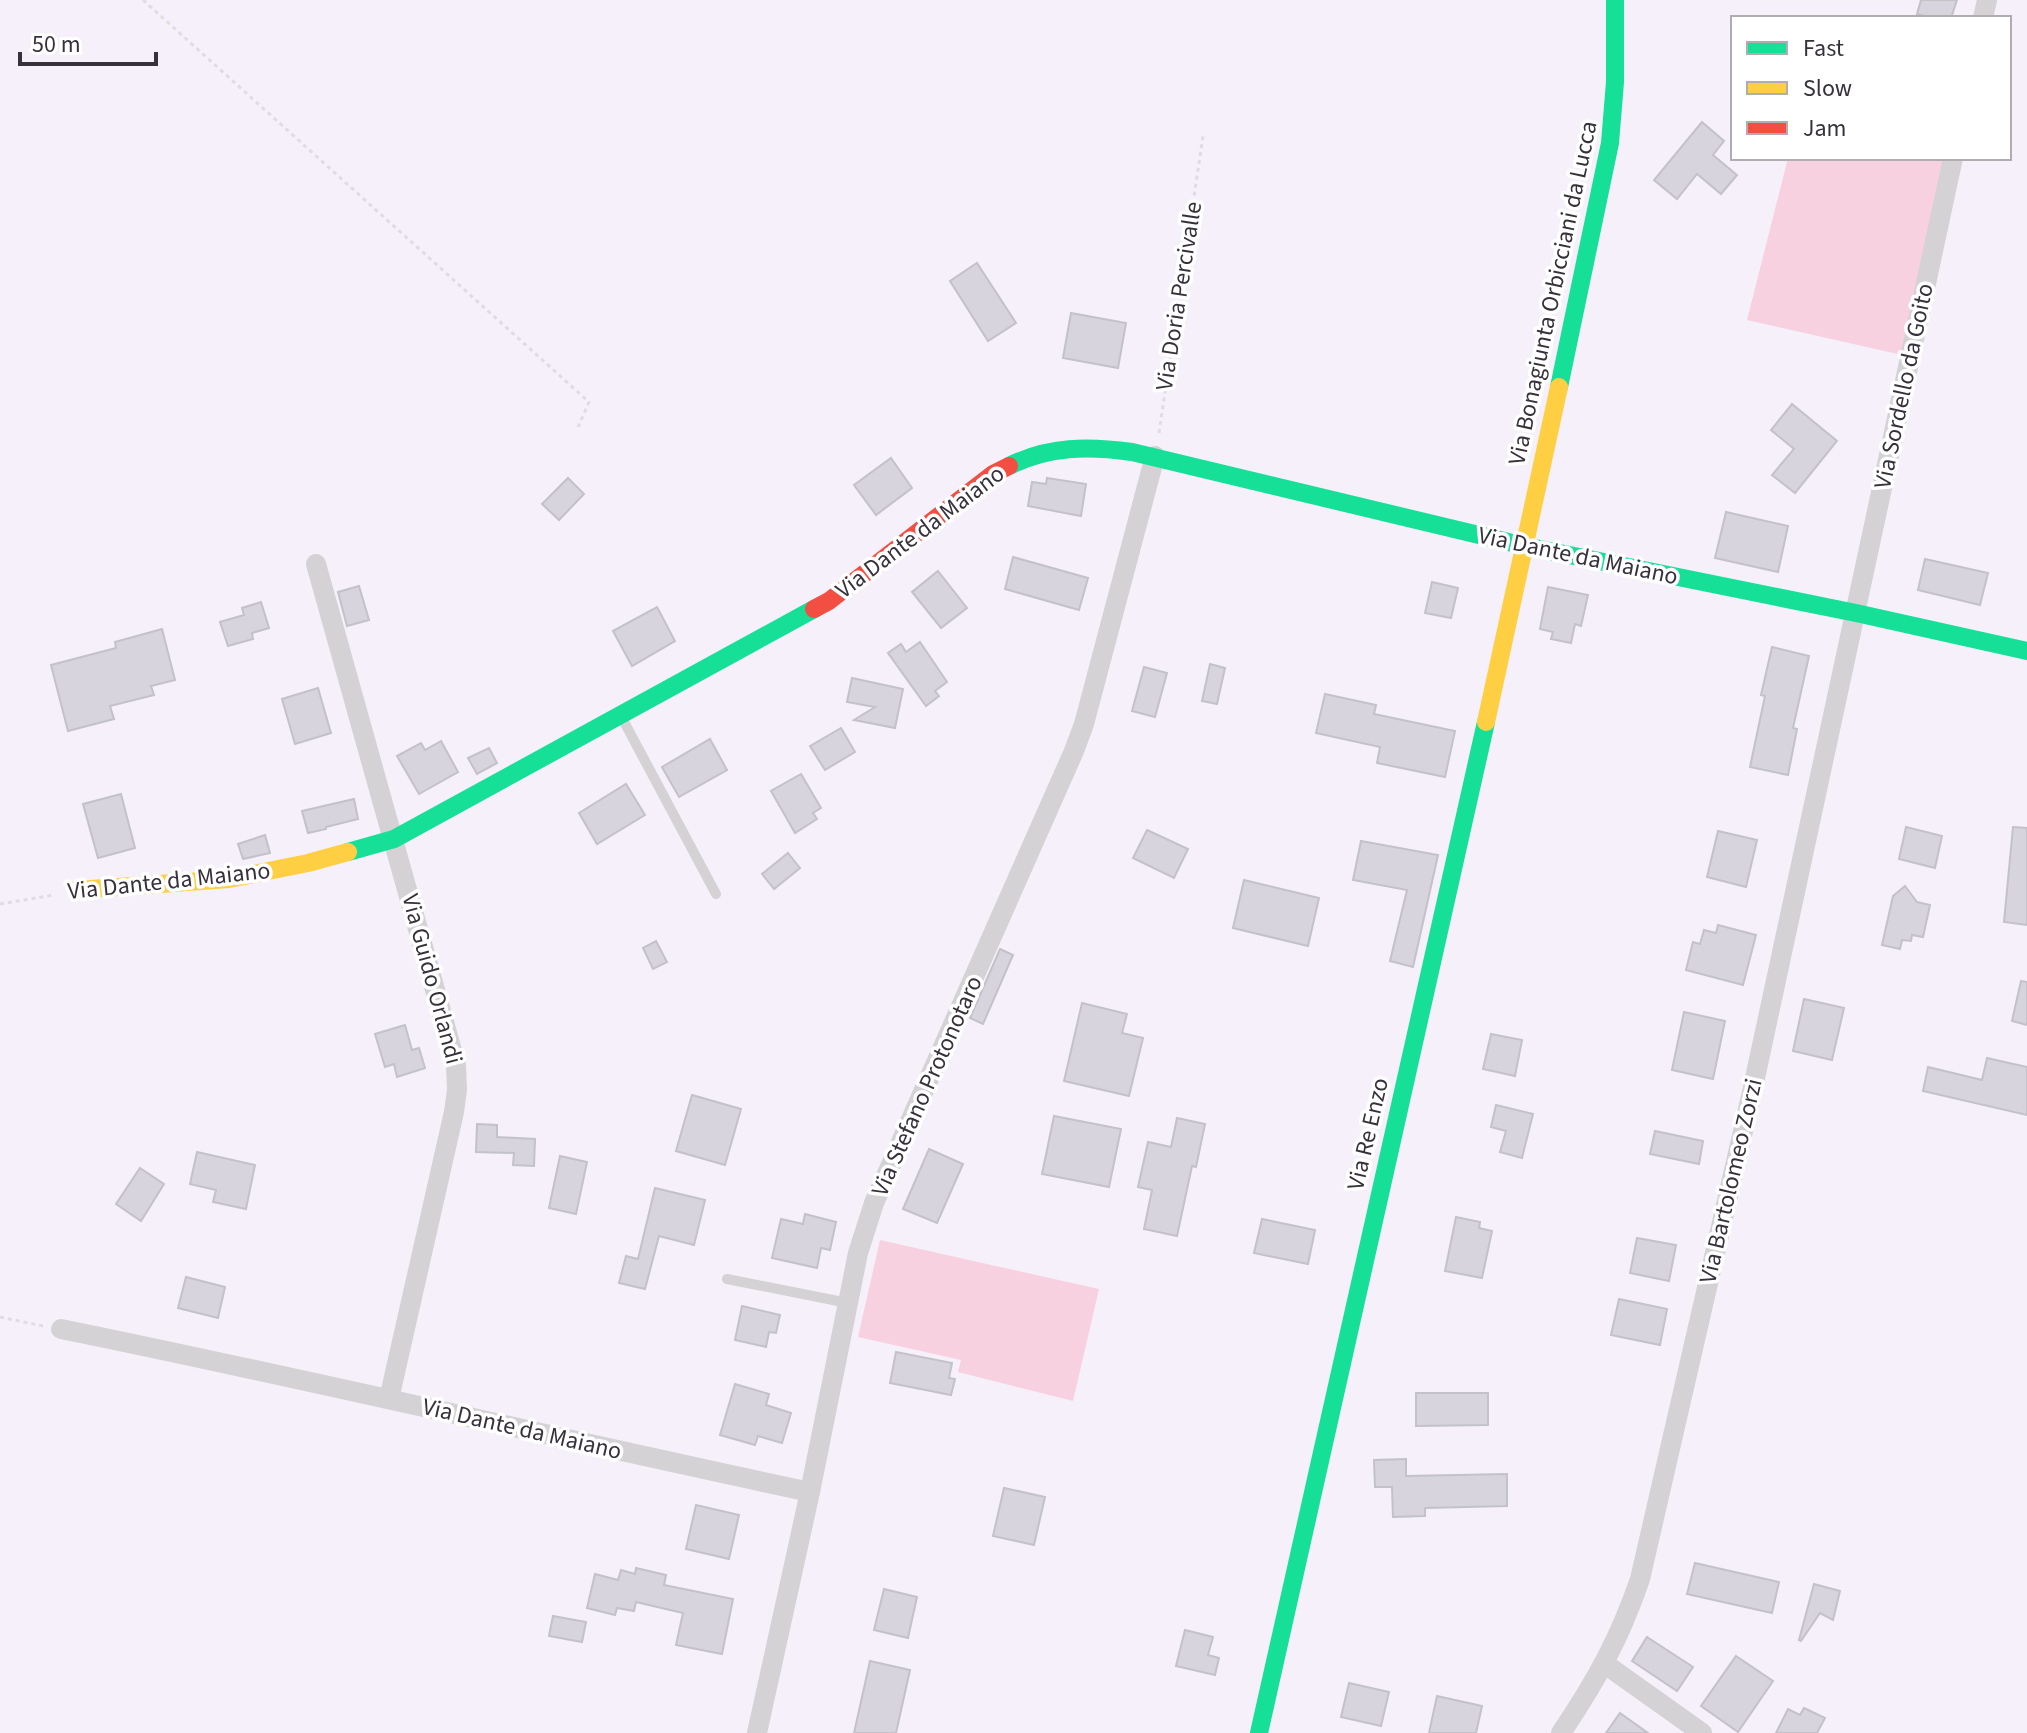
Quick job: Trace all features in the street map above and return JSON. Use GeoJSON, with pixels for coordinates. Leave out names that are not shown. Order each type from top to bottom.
{"type":"FeatureCollection","features":[{"type":"Feature","properties":{"kind":"street","name":"Via Bonagiunta Orbicciani da Lucca"},"geometry":{"type":"LineString","coordinates":[[1525,546],[1612,138],[1616,91],[1615,0]]}},
{"type":"Feature","properties":{"kind":"street","name":"Via Sordello da Goito"},"geometry":{"type":"LineString","coordinates":[[1856,613],[1953,160]]}},
{"type":"Feature","properties":{"kind":"street","name":"Via Dante da Maiano"},"geometry":{"type":"LineString","coordinates":[[77,890],[229,879],[308,863],[394,839],[829,601],[993,474],[1019,460],[1062,448],[1097,446],[1155,456],[1525,546],[2027,651]]}},
{"type":"Feature","properties":{"kind":"street","name":"Via Stefano Protonotaro"},"geometry":{"type":"LineString","coordinates":[[757,1733],[861,1241],[874,1203],[1070,763],[1084,724],[1155,456]]}},
{"type":"Feature","properties":{"kind":"street","name":"Via Re Enzo"},"geometry":{"type":"LineString","coordinates":[[1259,1733],[1525,546]]}},
{"type":"Feature","properties":{"kind":"street","name":"Via Guido Orlandi"},"geometry":{"type":"LineString","coordinates":[[316,564],[454,1054],[457,1090],[454,1112],[389,1399]]}},
{"type":"Feature","properties":{"kind":"street","name":"Via Bartolomeo Zorzi"},"geometry":{"type":"LineString","coordinates":[[1561,1733],[1605,1664],[1640,1579],[1752,1092],[1856,613]]}},
{"type":"Feature","properties":{"kind":"street","name":"Via Dante da Maiano"},"geometry":{"type":"LineString","coordinates":[[61,1329],[810,1492]]}},
{"type":"Feature","properties":{"kind":"street"},"geometry":{"type":"LineString","coordinates":[[1605,1664],[1702,1733]]}},
{"type":"Feature","properties":{"kind":"lane"},"geometry":{"type":"LineString","coordinates":[[620,715],[716,894]]}},
{"type":"Feature","properties":{"kind":"lane"},"geometry":{"type":"LineString","coordinates":[[727,1279],[848,1303]]}},
{"type":"Feature","properties":{"kind":"path"},"geometry":{"type":"LineString","coordinates":[[143,0],[589,402],[578,427]]}},
{"type":"Feature","properties":{"kind":"path","name":"Via Doria Percivalle"},"geometry":{"type":"LineString","coordinates":[[1155,456],[1203,136]]}},
{"type":"Feature","properties":{"kind":"path","name":"Via Dante da Maiano"},"geometry":{"type":"LineString","coordinates":[[0,904],[77,890]]}},
{"type":"Feature","properties":{"kind":"path"},"geometry":{"type":"LineString","coordinates":[[0,1317],[61,1329]]}},
{"type":"Feature","properties":{"kind":"shaded area"},"geometry":{"type":"Polygon","coordinates":[[[1787,160],[1943,160],[1902,355],[1747,320],[1787,160]]]}},
{"type":"Feature","properties":{"kind":"shaded area"},"geometry":{"type":"Polygon","coordinates":[[[880,1240],[1099,1289],[1073,1401],[958,1372],[961,1360],[858,1337],[880,1240]]]}},
{"type":"Feature","properties":{"kind":"building"},"geometry":{"type":"Polygon","coordinates":[[[1921,0],[1957,0],[1952,16],[1917,14],[1921,0]]]}},
{"type":"Feature","properties":{"kind":"building"},"geometry":{"type":"Polygon","coordinates":[[[1702,122],[1724,141],[1713,155],[1737,175],[1721,194],[1697,174],[1677,199],[1654,180],[1702,122]]]}},
{"type":"Feature","properties":{"kind":"building"},"geometry":{"type":"Polygon","coordinates":[[[977,263],[1016,323],[988,341],[950,281],[977,263]]]}},
{"type":"Feature","properties":{"kind":"building"},"geometry":{"type":"Polygon","coordinates":[[[1071,313],[1126,323],[1118,368],[1063,358],[1071,313]]]}},
{"type":"Feature","properties":{"kind":"building"},"geometry":{"type":"Polygon","coordinates":[[[1792,404],[1837,441],[1795,493],[1772,475],[1794,449],[1771,430],[1792,404]]]}},
{"type":"Feature","properties":{"kind":"building"},"geometry":{"type":"Polygon","coordinates":[[[891,458],[912,488],[876,515],[854,485],[891,458]]]}},
{"type":"Feature","properties":{"kind":"building"},"geometry":{"type":"Polygon","coordinates":[[[568,478],[584,494],[559,520],[542,504],[568,478]]]}},
{"type":"Feature","properties":{"kind":"building"},"geometry":{"type":"Polygon","coordinates":[[[1047,478],[1086,484],[1081,516],[1028,506],[1032,482],[1046,484],[1047,478]]]}},
{"type":"Feature","properties":{"kind":"building"},"geometry":{"type":"Polygon","coordinates":[[[1726,512],[1788,526],[1778,572],[1715,558],[1726,512]]]}},
{"type":"Feature","properties":{"kind":"building"},"geometry":{"type":"Polygon","coordinates":[[[1013,557],[1088,578],[1079,610],[1005,589],[1013,557]]]}},
{"type":"Feature","properties":{"kind":"building"},"geometry":{"type":"Polygon","coordinates":[[[1925,559],[1988,573],[1980,605],[1918,590],[1925,559]]]}},
{"type":"Feature","properties":{"kind":"building"},"geometry":{"type":"Polygon","coordinates":[[[938,571],[967,608],[941,628],[912,592],[938,571]]]}},
{"type":"Feature","properties":{"kind":"building"},"geometry":{"type":"Polygon","coordinates":[[[1432,582],[1458,588],[1451,618],[1425,613],[1432,582]]]}},
{"type":"Feature","properties":{"kind":"building"},"geometry":{"type":"Polygon","coordinates":[[[359,586],[369,620],[347,626],[338,592],[359,586]]]}},
{"type":"Feature","properties":{"kind":"building"},"geometry":{"type":"Polygon","coordinates":[[[1548,587],[1588,595],[1581,626],[1575,624],[1571,643],[1551,639],[1553,632],[1540,629],[1548,587]]]}},
{"type":"Feature","properties":{"kind":"building"},"geometry":{"type":"Polygon","coordinates":[[[261,602],[269,628],[252,633],[253,639],[228,646],[220,622],[244,615],[242,608],[261,602]]]}},
{"type":"Feature","properties":{"kind":"building"},"geometry":{"type":"Polygon","coordinates":[[[657,607],[675,641],[632,666],[613,631],[657,607]]]}},
{"type":"Feature","properties":{"kind":"building"},"geometry":{"type":"Polygon","coordinates":[[[162,629],[175,680],[151,686],[154,695],[110,706],[114,719],[68,731],[51,665],[116,648],[115,642],[162,629]]]}},
{"type":"Feature","properties":{"kind":"building"},"geometry":{"type":"Polygon","coordinates":[[[920,642],[947,682],[935,691],[939,696],[926,706],[888,653],[901,644],[906,652],[920,642]]]}},
{"type":"Feature","properties":{"kind":"building"},"geometry":{"type":"Polygon","coordinates":[[[1772,647],[1809,656],[1793,728],[1797,729],[1788,775],[1750,767],[1772,647]]]}},
{"type":"Feature","properties":{"kind":"building"},"geometry":{"type":"Polygon","coordinates":[[[1210,664],[1225,668],[1217,704],[1202,701],[1210,664]]]}},
{"type":"Feature","properties":{"kind":"building"},"geometry":{"type":"Polygon","coordinates":[[[1144,667],[1167,673],[1155,717],[1132,711],[1144,667]]]}},
{"type":"Feature","properties":{"kind":"building"},"geometry":{"type":"Polygon","coordinates":[[[852,678],[903,689],[895,728],[854,720],[875,707],[847,702],[852,678]]]}},
{"type":"Feature","properties":{"kind":"building"},"geometry":{"type":"Polygon","coordinates":[[[318,688],[331,733],[295,744],[282,699],[318,688]]]}},
{"type":"Feature","properties":{"kind":"building"},"geometry":{"type":"Polygon","coordinates":[[[1325,694],[1376,705],[1374,714],[1455,731],[1445,777],[1377,763],[1380,747],[1316,733],[1325,694]]]}},
{"type":"Feature","properties":{"kind":"building"},"geometry":{"type":"Polygon","coordinates":[[[841,728],[855,752],[825,770],[810,746],[841,728]]]}},
{"type":"Feature","properties":{"kind":"building"},"geometry":{"type":"Polygon","coordinates":[[[710,739],[727,770],[679,797],[662,767],[710,739]]]}},
{"type":"Feature","properties":{"kind":"building"},"geometry":{"type":"Polygon","coordinates":[[[441,741],[458,772],[419,794],[397,756],[421,743],[425,750],[441,741]]]}},
{"type":"Feature","properties":{"kind":"building"},"geometry":{"type":"Polygon","coordinates":[[[489,748],[497,763],[477,774],[468,758],[489,748]]]}},
{"type":"Feature","properties":{"kind":"building"},"geometry":{"type":"Polygon","coordinates":[[[801,774],[821,808],[813,813],[817,819],[795,833],[771,791],[801,774]]]}},
{"type":"Feature","properties":{"kind":"building"},"geometry":{"type":"Polygon","coordinates":[[[626,784],[645,815],[597,844],[579,813],[626,784]]]}},
{"type":"Feature","properties":{"kind":"building"},"geometry":{"type":"Polygon","coordinates":[[[121,794],[135,848],[98,858],[83,804],[121,794]]]}},
{"type":"Feature","properties":{"kind":"building"},"geometry":{"type":"Polygon","coordinates":[[[354,799],[358,819],[308,833],[302,811],[354,799]]]}},
{"type":"Feature","properties":{"kind":"building"},"geometry":{"type":"Polygon","coordinates":[[[1906,827],[1942,836],[1935,868],[1899,859],[1906,827]]]}},
{"type":"Feature","properties":{"kind":"building"},"geometry":{"type":"Polygon","coordinates":[[[2013,827],[2027,828],[2027,925],[2004,922],[2013,827]]]}},
{"type":"Feature","properties":{"kind":"building"},"geometry":{"type":"Polygon","coordinates":[[[1147,830],[1188,849],[1174,878],[1133,858],[1147,830]]]}},
{"type":"Feature","properties":{"kind":"building"},"geometry":{"type":"Polygon","coordinates":[[[1718,831],[1757,840],[1746,887],[1707,877],[1718,831]]]}},
{"type":"Feature","properties":{"kind":"building"},"geometry":{"type":"Polygon","coordinates":[[[265,835],[270,853],[243,859],[238,844],[265,835]]]}},
{"type":"Feature","properties":{"kind":"building"},"geometry":{"type":"Polygon","coordinates":[[[1361,841],[1438,855],[1413,967],[1390,961],[1407,890],[1353,880],[1361,841]]]}},
{"type":"Feature","properties":{"kind":"building"},"geometry":{"type":"Polygon","coordinates":[[[788,853],[800,868],[774,889],[762,874],[788,853]]]}},
{"type":"Feature","properties":{"kind":"building"},"geometry":{"type":"Polygon","coordinates":[[[1244,880],[1319,898],[1308,946],[1233,928],[1244,880]]]}},
{"type":"Feature","properties":{"kind":"building"},"geometry":{"type":"Polygon","coordinates":[[[1905,886],[1917,902],[1930,905],[1923,937],[1912,935],[1911,941],[1902,940],[1900,949],[1882,945],[1893,896],[1905,886]]]}},
{"type":"Feature","properties":{"kind":"building"},"geometry":{"type":"Polygon","coordinates":[[[1718,925],[1756,935],[1743,985],[1686,970],[1693,942],[1700,944],[1704,930],[1716,933],[1718,925]]]}},
{"type":"Feature","properties":{"kind":"building"},"geometry":{"type":"Polygon","coordinates":[[[656,941],[667,962],[653,969],[643,948],[656,941]]]}},
{"type":"Feature","properties":{"kind":"building"},"geometry":{"type":"Polygon","coordinates":[[[1000,949],[1013,955],[983,1024],[970,1018],[1000,949]]]}},
{"type":"Feature","properties":{"kind":"building"},"geometry":{"type":"Polygon","coordinates":[[[2021,981],[2027,982],[2027,1025],[2012,1021],[2021,981]]]}},
{"type":"Feature","properties":{"kind":"building"},"geometry":{"type":"Polygon","coordinates":[[[1804,999],[1844,1008],[1832,1060],[1793,1051],[1804,999]]]}},
{"type":"Feature","properties":{"kind":"building"},"geometry":{"type":"Polygon","coordinates":[[[1082,1003],[1127,1014],[1122,1033],[1143,1038],[1129,1096],[1064,1081],[1082,1003]]]}},
{"type":"Feature","properties":{"kind":"building"},"geometry":{"type":"Polygon","coordinates":[[[1684,1012],[1725,1021],[1713,1079],[1672,1070],[1684,1012]]]}},
{"type":"Feature","properties":{"kind":"building"},"geometry":{"type":"Polygon","coordinates":[[[405,1025],[412,1050],[419,1048],[425,1068],[397,1077],[394,1064],[385,1067],[375,1034],[405,1025]]]}},
{"type":"Feature","properties":{"kind":"building"},"geometry":{"type":"Polygon","coordinates":[[[1491,1034],[1522,1040],[1515,1076],[1483,1069],[1491,1034]]]}},
{"type":"Feature","properties":{"kind":"building"},"geometry":{"type":"Polygon","coordinates":[[[1987,1058],[2027,1067],[2027,1115],[1923,1091],[1928,1067],[1982,1080],[1987,1058]]]}},
{"type":"Feature","properties":{"kind":"building"},"geometry":{"type":"Polygon","coordinates":[[[692,1095],[741,1109],[725,1165],[676,1151],[692,1095]]]}},
{"type":"Feature","properties":{"kind":"building"},"geometry":{"type":"Polygon","coordinates":[[[1496,1105],[1533,1114],[1522,1158],[1500,1152],[1506,1131],[1491,1127],[1496,1105]]]}},
{"type":"Feature","properties":{"kind":"building"},"geometry":{"type":"Polygon","coordinates":[[[1054,1116],[1121,1129],[1109,1187],[1042,1174],[1054,1116]]]}},
{"type":"Feature","properties":{"kind":"building"},"geometry":{"type":"Polygon","coordinates":[[[1177,1118],[1205,1124],[1196,1167],[1192,1166],[1177,1236],[1144,1229],[1152,1190],[1138,1187],[1148,1142],[1171,1147],[1177,1118]]]}},
{"type":"Feature","properties":{"kind":"building"},"geometry":{"type":"Polygon","coordinates":[[[477,1124],[497,1125],[497,1137],[535,1139],[534,1166],[513,1165],[514,1153],[476,1152],[477,1124]]]}},
{"type":"Feature","properties":{"kind":"building"},"geometry":{"type":"Polygon","coordinates":[[[1655,1131],[1703,1141],[1699,1164],[1650,1154],[1655,1131]]]}},
{"type":"Feature","properties":{"kind":"building"},"geometry":{"type":"Polygon","coordinates":[[[929,1149],[963,1164],[937,1223],[903,1209],[929,1149]]]}},
{"type":"Feature","properties":{"kind":"building"},"geometry":{"type":"Polygon","coordinates":[[[197,1152],[255,1165],[246,1209],[213,1202],[216,1190],[190,1184],[197,1152]]]}},
{"type":"Feature","properties":{"kind":"building"},"geometry":{"type":"Polygon","coordinates":[[[560,1156],[587,1162],[576,1214],[549,1208],[560,1156]]]}},
{"type":"Feature","properties":{"kind":"building"},"geometry":{"type":"Polygon","coordinates":[[[140,1168],[164,1184],[141,1221],[116,1204],[140,1168]]]}},
{"type":"Feature","properties":{"kind":"building"},"geometry":{"type":"Polygon","coordinates":[[[655,1188],[705,1200],[694,1245],[659,1236],[645,1289],[619,1283],[626,1256],[638,1259],[655,1188]]]}},
{"type":"Feature","properties":{"kind":"building"},"geometry":{"type":"Polygon","coordinates":[[[805,1214],[836,1222],[830,1250],[821,1248],[817,1268],[772,1258],[781,1219],[803,1224],[805,1214]]]}},
{"type":"Feature","properties":{"kind":"building"},"geometry":{"type":"Polygon","coordinates":[[[1456,1217],[1480,1222],[1479,1228],[1492,1231],[1482,1278],[1445,1271],[1456,1217]]]}},
{"type":"Feature","properties":{"kind":"building"},"geometry":{"type":"Polygon","coordinates":[[[1262,1219],[1315,1230],[1308,1264],[1254,1253],[1262,1219]]]}},
{"type":"Feature","properties":{"kind":"building"},"geometry":{"type":"Polygon","coordinates":[[[1637,1238],[1676,1245],[1669,1281],[1630,1273],[1637,1238]]]}},
{"type":"Feature","properties":{"kind":"building"},"geometry":{"type":"Polygon","coordinates":[[[186,1277],[225,1287],[218,1318],[178,1308],[186,1277]]]}},
{"type":"Feature","properties":{"kind":"building"},"geometry":{"type":"Polygon","coordinates":[[[1619,1299],[1667,1309],[1660,1345],[1611,1335],[1619,1299]]]}},
{"type":"Feature","properties":{"kind":"building"},"geometry":{"type":"Polygon","coordinates":[[[742,1306],[780,1315],[776,1333],[769,1332],[766,1347],[735,1340],[742,1306]]]}},
{"type":"Feature","properties":{"kind":"building"},"geometry":{"type":"Polygon","coordinates":[[[896,1352],[952,1363],[949,1378],[955,1379],[951,1395],[890,1383],[896,1352]]]}},
{"type":"Feature","properties":{"kind":"building"},"geometry":{"type":"Polygon","coordinates":[[[735,1384],[769,1394],[766,1405],[791,1413],[782,1443],[758,1436],[755,1445],[720,1435],[735,1384]]]}},
{"type":"Feature","properties":{"kind":"building"},"geometry":{"type":"Polygon","coordinates":[[[1416,1393],[1488,1393],[1488,1425],[1416,1426],[1416,1393]]]}},
{"type":"Feature","properties":{"kind":"building"},"geometry":{"type":"Polygon","coordinates":[[[1406,1459],[1406,1476],[1507,1474],[1507,1506],[1425,1508],[1425,1516],[1393,1517],[1392,1487],[1375,1487],[1374,1460],[1406,1459]]]}},
{"type":"Feature","properties":{"kind":"building"},"geometry":{"type":"Polygon","coordinates":[[[1004,1488],[1045,1497],[1034,1545],[993,1536],[1004,1488]]]}},
{"type":"Feature","properties":{"kind":"building"},"geometry":{"type":"Polygon","coordinates":[[[696,1505],[739,1515],[729,1559],[686,1549],[696,1505]]]}},
{"type":"Feature","properties":{"kind":"building"},"geometry":{"type":"Polygon","coordinates":[[[1695,1563],[1779,1582],[1772,1613],[1687,1594],[1695,1563]]]}},
{"type":"Feature","properties":{"kind":"building"},"geometry":{"type":"Polygon","coordinates":[[[636,1568],[666,1575],[664,1585],[733,1599],[722,1654],[676,1645],[683,1613],[636,1602],[634,1611],[617,1608],[615,1615],[587,1608],[595,1574],[618,1580],[621,1570],[635,1574],[636,1568]]]}},
{"type":"Feature","properties":{"kind":"building"},"geometry":{"type":"Polygon","coordinates":[[[1814,1584],[1840,1591],[1833,1620],[1820,1613],[1801,1641],[1799,1640],[1814,1584]]]}},
{"type":"Feature","properties":{"kind":"building"},"geometry":{"type":"Polygon","coordinates":[[[884,1589],[917,1597],[908,1638],[874,1630],[884,1589]]]}},
{"type":"Feature","properties":{"kind":"building"},"geometry":{"type":"Polygon","coordinates":[[[553,1616],[586,1622],[582,1642],[549,1636],[553,1616]]]}},
{"type":"Feature","properties":{"kind":"building"},"geometry":{"type":"Polygon","coordinates":[[[1185,1630],[1213,1637],[1208,1655],[1219,1658],[1215,1675],[1176,1666],[1185,1630]]]}},
{"type":"Feature","properties":{"kind":"building"},"geometry":{"type":"Polygon","coordinates":[[[1647,1637],[1693,1667],[1677,1691],[1632,1661],[1647,1637]]]}},
{"type":"Feature","properties":{"kind":"building"},"geometry":{"type":"Polygon","coordinates":[[[1736,1656],[1773,1681],[1738,1732],[1701,1706],[1736,1656]]]}},
{"type":"Feature","properties":{"kind":"building"},"geometry":{"type":"Polygon","coordinates":[[[870,1661],[910,1670],[896,1733],[854,1733],[870,1661]]]}},
{"type":"Feature","properties":{"kind":"building"},"geometry":{"type":"Polygon","coordinates":[[[1349,1683],[1389,1692],[1381,1726],[1341,1717],[1349,1683]]]}},
{"type":"Feature","properties":{"kind":"building"},"geometry":{"type":"Polygon","coordinates":[[[1437,1696],[1482,1706],[1476,1733],[1429,1733],[1437,1696]]]}},
{"type":"Feature","properties":{"kind":"building"},"geometry":{"type":"Polygon","coordinates":[[[1804,1708],[1825,1718],[1817,1733],[1776,1733],[1788,1709],[1800,1715],[1804,1708]]]}},
{"type":"Feature","properties":{"kind":"building"},"geometry":{"type":"Polygon","coordinates":[[[1620,1713],[1648,1733],[1606,1733],[1620,1713]]]}},
{"type":"Feature","properties":{"kind":"traffic: fast"},"geometry":{"type":"LineString","coordinates":[[1559,387],[1610,143],[1615,82],[1615,0]]}},
{"type":"Feature","properties":{"kind":"traffic: fast"},"geometry":{"type":"LineString","coordinates":[[1009,466],[1024,459],[1069,449],[1132,452],[1525,546],[2027,651]]}},
{"type":"Feature","properties":{"kind":"traffic: fast"},"geometry":{"type":"LineString","coordinates":[[348,852],[394,839],[814,609]]}},
{"type":"Feature","properties":{"kind":"traffic: fast"},"geometry":{"type":"LineString","coordinates":[[1259,1733],[1486,722]]}},
{"type":"Feature","properties":{"kind":"traffic: slow"},"geometry":{"type":"LineString","coordinates":[[1486,722],[1559,387]]}},
{"type":"Feature","properties":{"kind":"traffic: slow"},"geometry":{"type":"LineString","coordinates":[[77,890],[229,879],[348,852]]}},
{"type":"Feature","properties":{"kind":"traffic: jam"},"geometry":{"type":"LineString","coordinates":[[814,609],[829,601],[993,474],[1009,466]]}}]}
